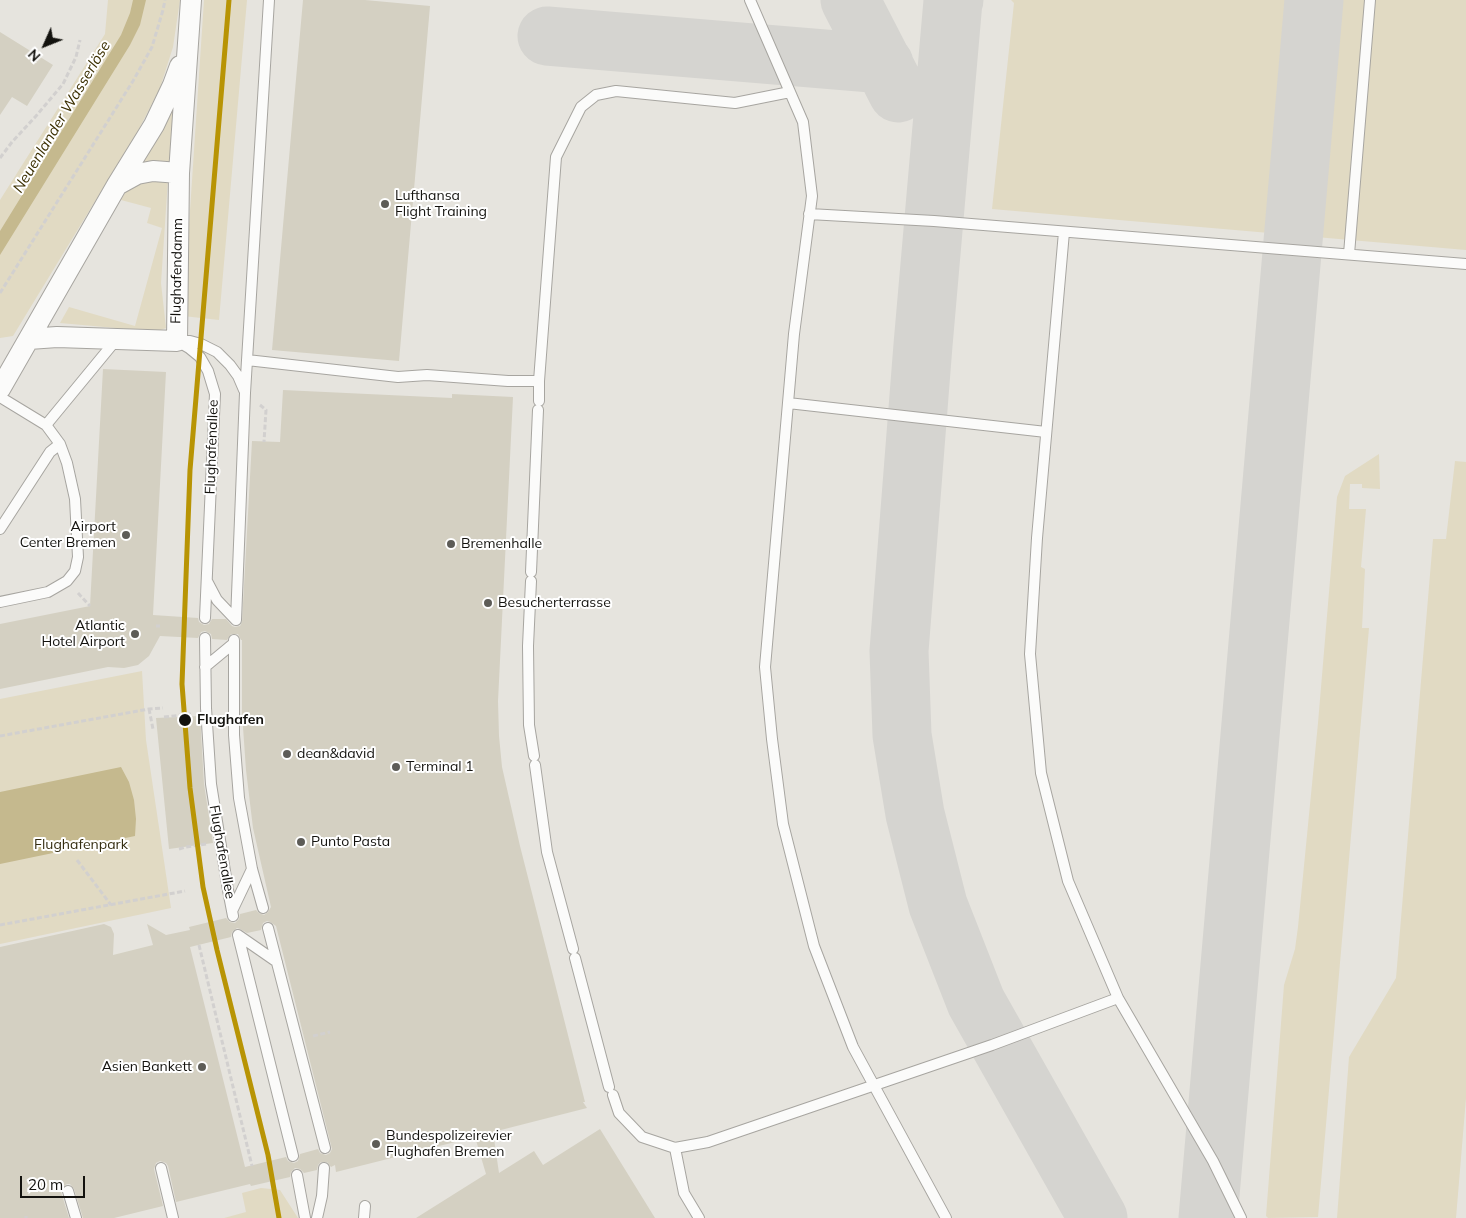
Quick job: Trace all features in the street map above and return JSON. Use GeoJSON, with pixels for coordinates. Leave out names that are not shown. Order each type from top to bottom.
{"type":"FeatureCollection","features":[{"type":"Feature","properties":{"kind":"street","name":"Flughafendamm"},"geometry":{"type":"LineString","coordinates":[[28,339],[58,337],[177,341],[179,173],[191,0]]}},
{"type":"Feature","properties":{"kind":"street","name":"Flughafendamm"},"geometry":{"type":"LineString","coordinates":[[0,389],[117,185],[154,125],[174,85],[188,45]]}},
{"type":"Feature","properties":{"kind":"street"},"geometry":{"type":"LineString","coordinates":[[117,185],[137,174],[153,171],[179,173]]}},
{"type":"Feature","properties":{"kind":"lane"},"geometry":{"type":"LineString","coordinates":[[206,580],[217,600],[236,620],[245,393],[269,0]]}},
{"type":"Feature","properties":{"kind":"lane"},"geometry":{"type":"LineString","coordinates":[[750,0],[803,122],[812,196],[794,334],[765,667],[783,824],[814,946],[853,1047],[946,1218]]}},
{"type":"Feature","properties":{"kind":"lane"},"geometry":{"type":"LineString","coordinates":[[1349,254],[1370,0]]}},
{"type":"Feature","properties":{"kind":"lane"},"geometry":{"type":"LineString","coordinates":[[790,92],[734,103],[616,91],[596,95],[581,107],[556,157],[539,381],[528,656],[529,725],[547,852],[611,1091],[619,1113],[642,1137],[675,1148],[708,1142],[992,1045],[1118,998]]}},
{"type":"Feature","properties":{"kind":"lane"},"geometry":{"type":"LineString","coordinates":[[809,214],[934,221],[1466,264]]}},
{"type":"Feature","properties":{"kind":"lane"},"geometry":{"type":"LineString","coordinates":[[1064,232],[1037,538],[1030,654],[1041,773],[1068,881],[1118,998],[1213,1161],[1241,1218]]}},
{"type":"Feature","properties":{"kind":"lane"},"geometry":{"type":"LineString","coordinates":[[46,425],[116,340]]}},
{"type":"Feature","properties":{"kind":"lane"},"geometry":{"type":"LineString","coordinates":[[177,341],[196,343],[217,352],[238,376],[245,393]]}},
{"type":"Feature","properties":{"kind":"lane","name":"Flughafenallee"},"geometry":{"type":"LineString","coordinates":[[177,341],[200,357],[208,371],[215,394],[205,618]]}},
{"type":"Feature","properties":{"kind":"lane"},"geometry":{"type":"LineString","coordinates":[[247,360],[398,377],[427,375],[508,381],[539,381]]}},
{"type":"Feature","properties":{"kind":"lane"},"geometry":{"type":"LineString","coordinates":[[0,397],[46,425],[60,444],[67,463],[75,499],[78,557],[75,571],[67,581],[48,592],[0,602]]}},
{"type":"Feature","properties":{"kind":"lane"},"geometry":{"type":"LineString","coordinates":[[788,403],[1046,432]]}},
{"type":"Feature","properties":{"kind":"lane"},"geometry":{"type":"LineString","coordinates":[[0,529],[50,452],[60,444]]}},
{"type":"Feature","properties":{"kind":"lane","name":"Flughafenallee"},"geometry":{"type":"LineString","coordinates":[[205,638],[211,784],[232,913],[252,868]]}},
{"type":"Feature","properties":{"kind":"lane","name":"Flughafenallee"},"geometry":{"type":"LineString","coordinates":[[205,667],[234,641],[234,735],[239,798],[252,868],[263,908]]}},
{"type":"Feature","properties":{"kind":"lane"},"geometry":{"type":"LineString","coordinates":[[268,928],[324,1148]]}},
{"type":"Feature","properties":{"kind":"lane"},"geometry":{"type":"LineString","coordinates":[[277,962],[238,935],[293,1156]]}},
{"type":"Feature","properties":{"kind":"lane"},"geometry":{"type":"LineString","coordinates":[[675,1148],[684,1193],[699,1218]]}},
{"type":"Feature","properties":{"kind":"lane"},"geometry":{"type":"LineString","coordinates":[[161,1168],[173,1218]]}},
{"type":"Feature","properties":{"kind":"lane"},"geometry":{"type":"LineString","coordinates":[[317,1218],[322,1196],[324,1168]]}},
{"type":"Feature","properties":{"kind":"lane"},"geometry":{"type":"LineString","coordinates":[[298,1175],[305,1218]]}},
{"type":"Feature","properties":{"kind":"lane"},"geometry":{"type":"LineString","coordinates":[[68,1191],[76,1218]]}},
{"type":"Feature","properties":{"kind":"lane"},"geometry":{"type":"LineString","coordinates":[[364,1218],[365,1206]]}},
{"type":"Feature","properties":{"kind":"path"},"geometry":{"type":"LineString","coordinates":[[0,293],[133,81],[152,47],[165,0]]}},
{"type":"Feature","properties":{"kind":"path"},"geometry":{"type":"LineString","coordinates":[[0,158],[64,84],[76,57],[80,40]]}},
{"type":"Feature","properties":{"kind":"path"},"geometry":{"type":"LineString","coordinates":[[0,736],[163,708]]}},
{"type":"Feature","properties":{"kind":"path"},"geometry":{"type":"LineString","coordinates":[[149,709],[153,729]]}},
{"type":"Feature","properties":{"kind":"path"},"geometry":{"type":"LineString","coordinates":[[164,717],[194,714]]}},
{"type":"Feature","properties":{"kind":"path"},"geometry":{"type":"LineString","coordinates":[[179,849],[186,846],[207,844]]}},
{"type":"Feature","properties":{"kind":"path"},"geometry":{"type":"LineString","coordinates":[[77,860],[111,905]]}},
{"type":"Feature","properties":{"kind":"path"},"geometry":{"type":"LineString","coordinates":[[0,925],[185,891]]}},
{"type":"Feature","properties":{"kind":"path"},"geometry":{"type":"LineString","coordinates":[[199,945],[252,1166]]}},
{"type":"Feature","properties":{"kind":"path"},"geometry":{"type":"LineString","coordinates":[[313,1036],[330,1032]]}},
{"type":"Feature","properties":{"kind":"green space"},"geometry":{"type":"Polygon","coordinates":[[[108,0],[180,0],[173,47],[160,88],[139,129],[13,336],[0,338],[0,200],[105,34],[108,0]]]}},
{"type":"Feature","properties":{"kind":"green space"},"geometry":{"type":"Polygon","coordinates":[[[204,0],[247,0],[219,320],[183,316],[204,0]]]}},
{"type":"Feature","properties":{"kind":"green space"},"geometry":{"type":"Polygon","coordinates":[[[1011,0],[1466,0],[1466,250],[992,209],[1014,3],[1011,0]]]}},
{"type":"Feature","properties":{"kind":"green space"},"geometry":{"type":"Polygon","coordinates":[[[178,93],[169,165],[138,166],[178,93]]]}},
{"type":"Feature","properties":{"kind":"green space"},"geometry":{"type":"Polygon","coordinates":[[[168,179],[161,283],[166,328],[158,331],[149,331],[60,323],[69,307],[135,326],[162,228],[147,223],[151,208],[121,200],[131,183],[168,179]]]}},
{"type":"Feature","properties":{"kind":"green space"},"geometry":{"type":"Polygon","coordinates":[[[1379,454],[1380,489],[1362,488],[1362,484],[1350,484],[1349,509],[1366,509],[1361,567],[1365,569],[1362,628],[1369,628],[1318,1217],[1268,1218],[1266,1216],[1284,985],[1295,949],[1298,927],[1337,497],[1345,476],[1379,454]]]}},
{"type":"Feature","properties":{"kind":"green space"},"geometry":{"type":"Polygon","coordinates":[[[1455,461],[1466,462],[1466,1098],[1456,1218],[1337,1218],[1349,1057],[1396,978],[1433,539],[1446,539],[1455,461]]]}},
{"type":"Feature","properties":{"kind":"green space","name":"Flughafenpark"},"geometry":{"type":"Polygon","coordinates":[[[142,671],[146,740],[171,908],[0,944],[0,699],[142,671]]]}},
{"type":"Feature","properties":{"kind":"green space"},"geometry":{"type":"Polygon","coordinates":[[[261,1188],[280,1190],[298,1218],[224,1218],[246,1212],[242,1193],[261,1188]]]}},
{"type":"Feature","properties":{"kind":"shaded area"},"geometry":{"type":"Polygon","coordinates":[[[133,0],[146,0],[140,25],[130,45],[0,255],[0,231],[121,35],[133,0]]]}},
{"type":"Feature","properties":{"kind":"shaded area"},"geometry":{"type":"Polygon","coordinates":[[[121,767],[129,782],[134,800],[135,836],[0,864],[0,792],[121,767]]]}},
{"type":"Feature","properties":{"kind":"building"},"geometry":{"type":"Polygon","coordinates":[[[303,0],[365,0],[430,6],[399,361],[272,350],[303,0]]]}},
{"type":"Feature","properties":{"kind":"building"},"geometry":{"type":"Polygon","coordinates":[[[0,32],[53,65],[27,106],[12,97],[0,115],[0,32]]]}},
{"type":"Feature","properties":{"kind":"building"},"geometry":{"type":"Polygon","coordinates":[[[103,369],[166,372],[153,615],[198,618],[199,622],[204,625],[209,624],[212,619],[226,619],[235,627],[240,626],[242,622],[252,441],[280,442],[283,390],[452,398],[452,394],[513,397],[498,701],[502,767],[520,846],[585,1102],[583,1102],[587,1108],[493,1132],[499,1173],[534,1151],[543,1165],[600,1129],[655,1218],[416,1218],[486,1174],[475,1137],[336,1172],[335,1165],[331,1167],[327,1162],[321,1162],[317,1170],[304,1173],[300,1169],[295,1168],[291,1172],[290,1177],[251,1186],[250,1184],[176,1202],[168,1166],[160,1161],[156,1163],[154,1169],[163,1206],[114,1218],[83,1218],[74,1189],[70,1184],[67,1184],[61,1192],[69,1218],[0,1218],[0,947],[104,924],[111,927],[114,934],[113,955],[153,945],[147,924],[166,935],[190,930],[189,927],[226,918],[230,922],[235,923],[239,919],[240,914],[256,910],[264,915],[271,907],[253,828],[242,713],[242,640],[238,634],[231,634],[227,640],[212,639],[211,634],[205,631],[201,632],[198,638],[160,636],[149,656],[138,665],[124,668],[108,667],[0,689],[0,624],[90,606],[103,369]],[[270,922],[263,923],[261,930],[247,933],[237,928],[232,932],[231,937],[190,947],[245,1167],[286,1157],[288,1161],[294,1163],[298,1161],[300,1154],[318,1149],[320,1153],[326,1155],[332,1149],[276,926],[270,922]]]}},
{"type":"Feature","properties":{"kind":"building"},"geometry":{"type":"Polygon","coordinates":[[[200,716],[204,784],[213,843],[169,849],[156,718],[200,716]]]}},
{"type":"Feature","properties":{"kind":"taxiway"},"geometry":{"type":"LineString","coordinates":[[850,0],[898,93]]}},
{"type":"Feature","properties":{"kind":"taxiway"},"geometry":{"type":"LineString","coordinates":[[954,0],[923,345],[899,651],[902,735],[915,814],[938,905],[976,1002],[1098,1218]]}},
{"type":"Feature","properties":{"kind":"taxiway"},"geometry":{"type":"LineString","coordinates":[[1208,1218],[1314,0]]}},
{"type":"Feature","properties":{"kind":"taxiway"},"geometry":{"type":"LineString","coordinates":[[547,36],[884,64]]}},
{"type":"Feature","properties":{"kind":"transit line"},"geometry":{"type":"LineString","coordinates":[[229,0],[190,470],[182,684],[190,788],[203,887],[268,1155],[279,1218]]}},
{"type":"Feature","properties":{"kind":"place","name":"Lufthansa Flight Training"},"geometry":{"type":"Point","coordinates":[385,204]}},
{"type":"Feature","properties":{"kind":"place","name":"Airport Center Bremen"},"geometry":{"type":"Point","coordinates":[126,535]}},
{"type":"Feature","properties":{"kind":"place","name":"Bremenhalle"},"geometry":{"type":"Point","coordinates":[451,544]}},
{"type":"Feature","properties":{"kind":"place","name":"Besucherterrasse"},"geometry":{"type":"Point","coordinates":[488,603]}},
{"type":"Feature","properties":{"kind":"place","name":"Atlantic Hotel Airport"},"geometry":{"type":"Point","coordinates":[135,634]}},
{"type":"Feature","properties":{"kind":"place","name":"Flughafen"},"geometry":{"type":"Point","coordinates":[185,720]}},
{"type":"Feature","properties":{"kind":"place","name":"dean&david"},"geometry":{"type":"Point","coordinates":[287,754]}},
{"type":"Feature","properties":{"kind":"place","name":"Terminal 1"},"geometry":{"type":"Point","coordinates":[396,767]}},
{"type":"Feature","properties":{"kind":"place","name":"Punto Pasta"},"geometry":{"type":"Point","coordinates":[301,842]}},
{"type":"Feature","properties":{"kind":"place","name":"Asien Bankett"},"geometry":{"type":"Point","coordinates":[202,1067]}},
{"type":"Feature","properties":{"kind":"place","name":"Bundespolizeirevier Flughafen Bremen"},"geometry":{"type":"Point","coordinates":[376,1144]}},
{"type":"Feature","properties":{"kind":"water label","name":"Neuenlander Wasserlöse"},"geometry":{"type":"Point","coordinates":[62,117]}}]}
